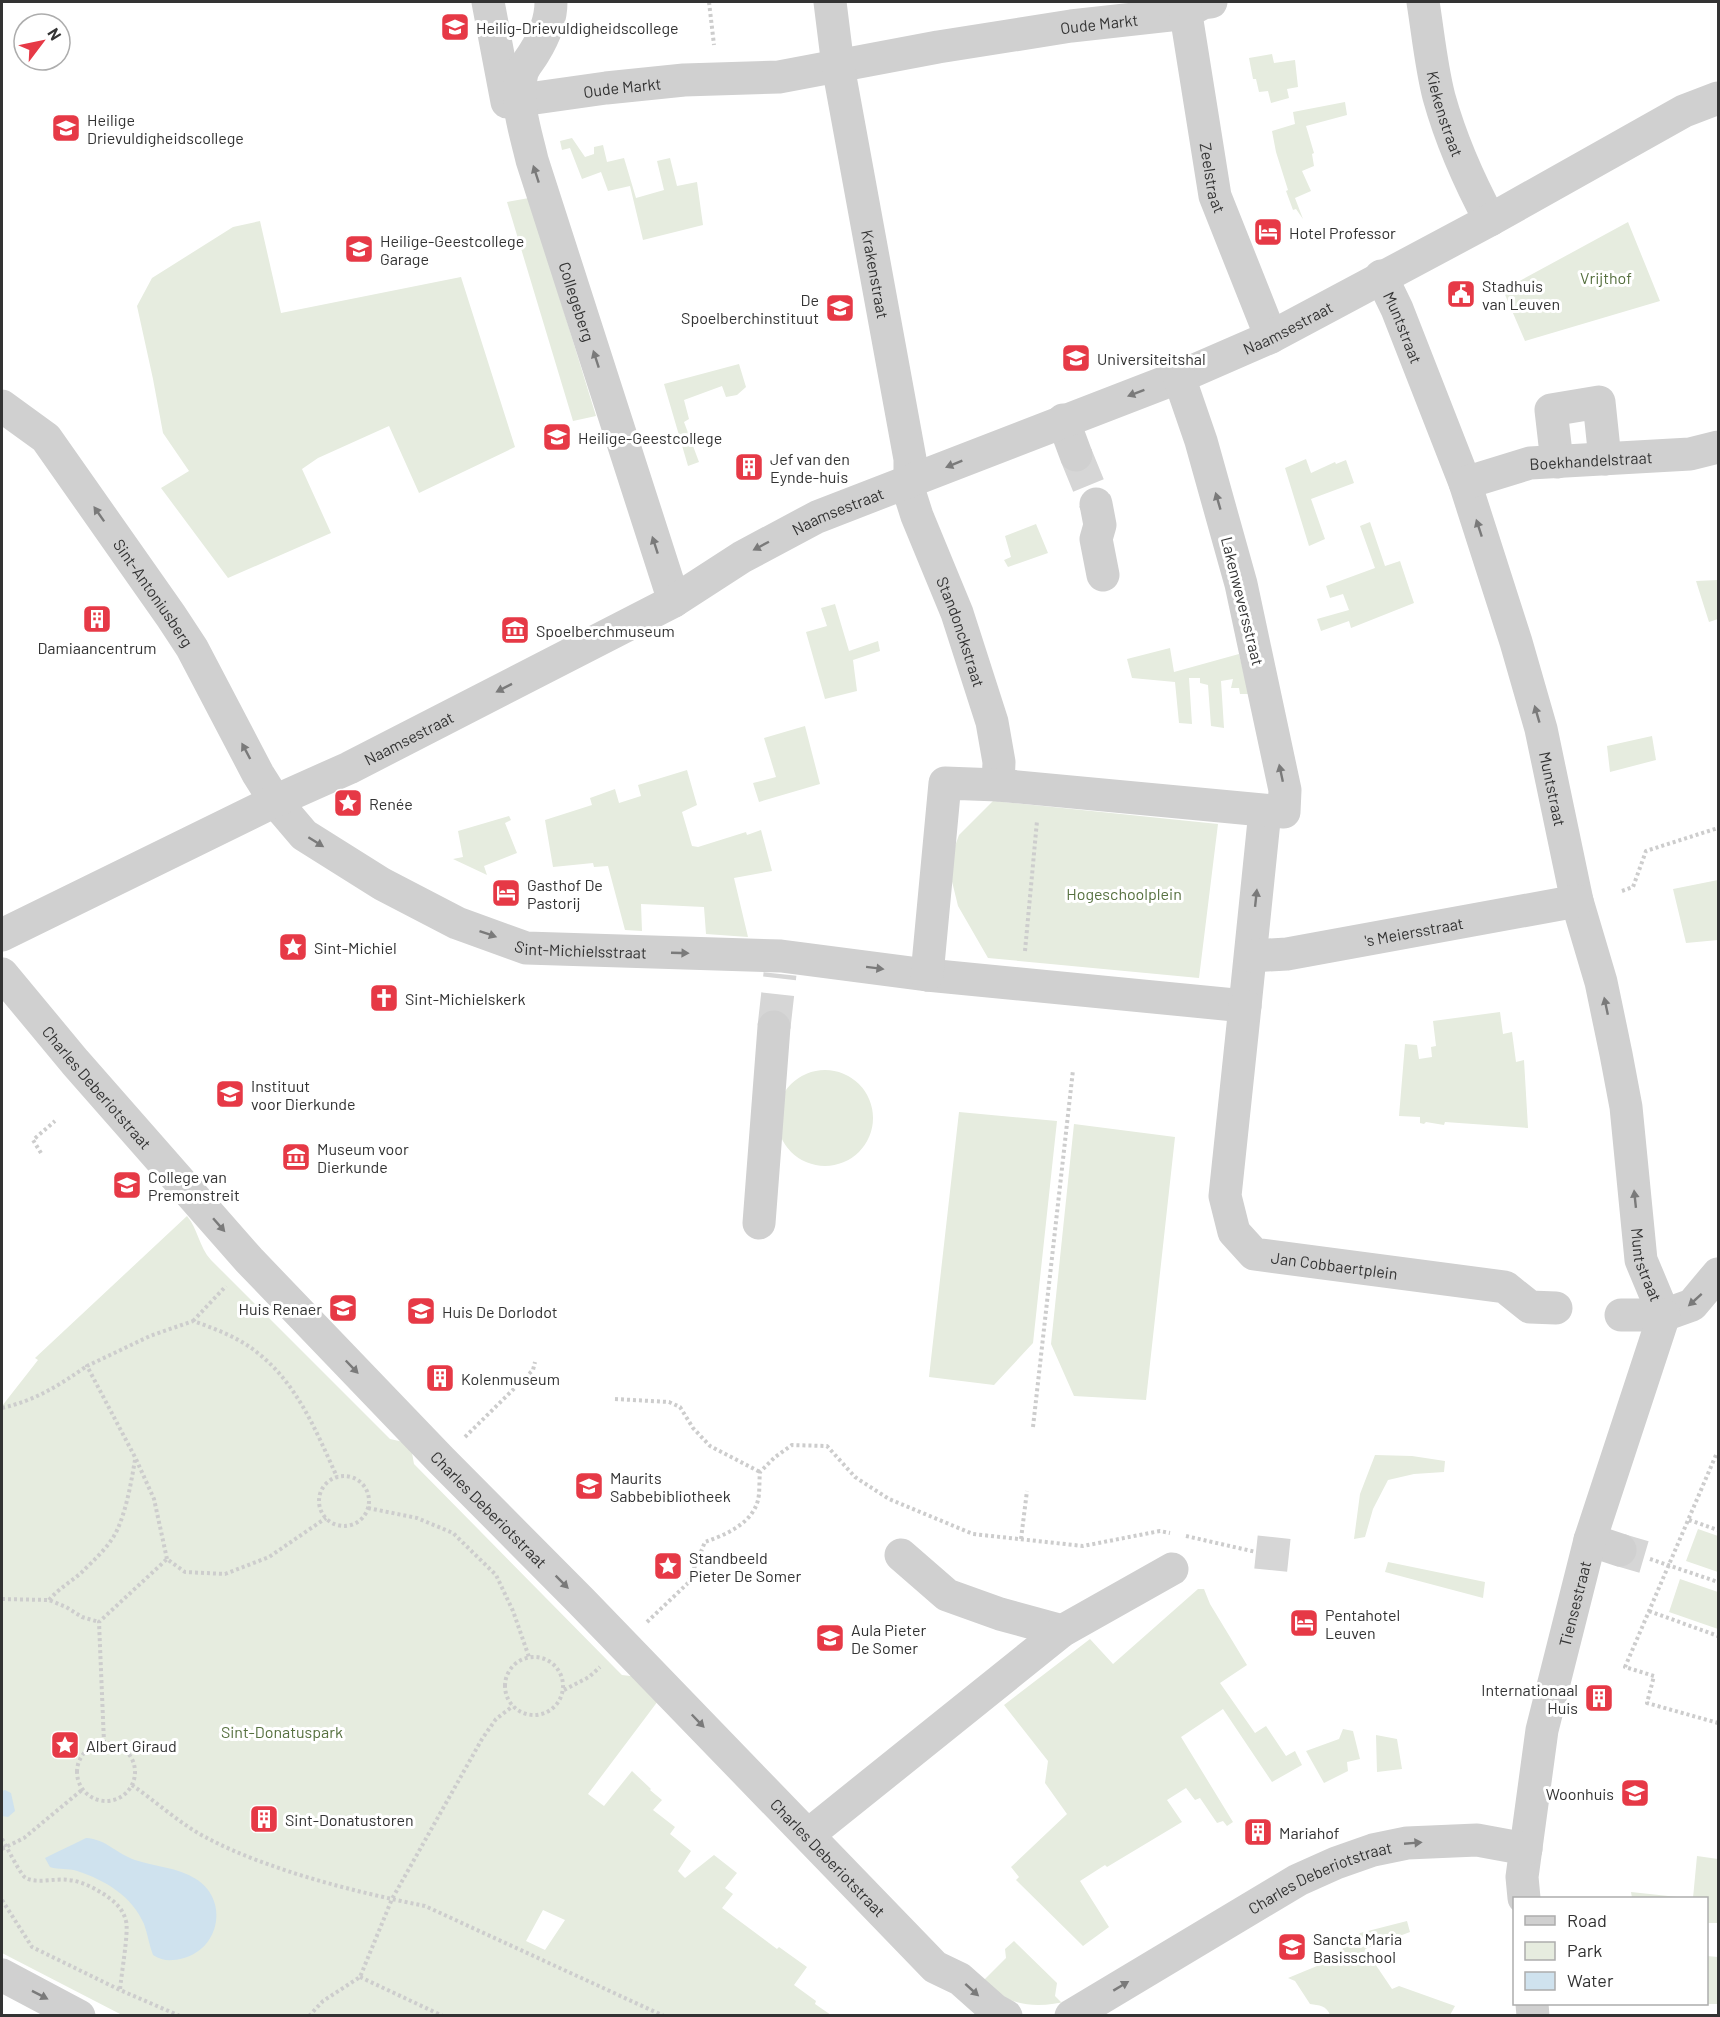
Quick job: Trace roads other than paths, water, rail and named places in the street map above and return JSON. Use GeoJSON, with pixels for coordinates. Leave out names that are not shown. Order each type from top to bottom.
{"type":"FeatureCollection","features":[{"type":"Feature","properties":{"kind":"street"},"geometry":{"type":"LineString","coordinates":[[488,2],[507,102],[520,102]]}},
{"type":"Feature","properties":{"kind":"street","name":"Collegeberg"},"geometry":{"type":"LineString","coordinates":[[558,2],[544,37],[523,70],[520,84],[520,102],[531,160],[674,601]]}},
{"type":"Feature","properties":{"kind":"street"},"geometry":{"type":"LineString","coordinates":[[830,2],[838,66]]}},
{"type":"Feature","properties":{"kind":"street","name":"Kiekenstraat"},"geometry":{"type":"LineString","coordinates":[[1423,2],[1439,95],[1451,136],[1490,220]]}},
{"type":"Feature","properties":{"kind":"street","name":"Oude Markt"},"geometry":{"type":"LineString","coordinates":[[520,102],[606,88],[684,80],[779,76],[938,46],[1194,5]]}},
{"type":"Feature","properties":{"kind":"street","name":"Zeelstraat"},"geometry":{"type":"LineString","coordinates":[[1194,5],[1215,196],[1270,337]]}},
{"type":"Feature","properties":{"kind":"street","name":"Krakenstraat"},"geometry":{"type":"LineString","coordinates":[[838,66],[910,459],[911,481]]}},
{"type":"Feature","properties":{"kind":"street","name":"Naamsestraat"},"geometry":{"type":"LineString","coordinates":[[2,935],[275,801],[349,768],[674,601],[742,556],[817,517],[1185,374],[1270,337],[1490,220],[1684,111],[1719,98]]}},
{"type":"Feature","properties":{"kind":"street","name":"Muntstraat"},"geometry":{"type":"LineString","coordinates":[[1381,276],[1397,309],[1465,483],[1541,729],[1577,901],[1601,982],[1624,1096],[1641,1260],[1664,1315]]}},
{"type":"Feature","properties":{"kind":"street","name":"Lakenweversstraat"},"geometry":{"type":"LineString","coordinates":[[1185,374],[1201,441],[1241,584],[1285,790],[1284,812],[1265,811]]}},
{"type":"Feature","properties":{"kind":"street"},"geometry":{"type":"LineString","coordinates":[[1557,462],[1551,410],[1599,402],[1605,459]]}},
{"type":"Feature","properties":{"kind":"street","name":"Sint-Antoniusberg"},"geometry":{"type":"LineString","coordinates":[[2,406],[46,438],[171,616],[192,648],[258,774],[275,801]]}},
{"type":"Feature","properties":{"kind":"street"},"geometry":{"type":"LineString","coordinates":[[1063,420],[1076,455]]}},
{"type":"Feature","properties":{"kind":"street","name":"Boekhandelstraat"},"geometry":{"type":"LineString","coordinates":[[1465,483],[1530,463],[1690,454],[1719,447]]}},
{"type":"Feature","properties":{"kind":"street","name":"Standonckstraat"},"geometry":{"type":"LineString","coordinates":[[911,481],[910,494],[917,516],[957,613],[992,722],[999,762],[998,785]]}},
{"type":"Feature","properties":{"kind":"street"},"geometry":{"type":"LineString","coordinates":[[1095,504],[1101,525],[1096,539],[1103,574]]}},
{"type":"Feature","properties":{"kind":"street"},"geometry":{"type":"LineString","coordinates":[[945,783],[998,785],[1265,811],[1245,1006],[927,975],[945,783]]}},
{"type":"Feature","properties":{"kind":"street","name":"Sint-Michielsstraat"},"geometry":{"type":"LineString","coordinates":[[275,801],[304,835],[382,884],[457,923],[526,948],[927,975]]}},
{"type":"Feature","properties":{"kind":"street","name":"'s Meiersstraat"},"geometry":{"type":"LineString","coordinates":[[1251,956],[1287,954],[1577,901]]}},
{"type":"Feature","properties":{"kind":"street","name":"Charles Deberiotstraat"},"geometry":{"type":"LineString","coordinates":[[2,974],[94,1084],[249,1260],[441,1460],[581,1601],[935,1967],[960,1979],[995,2010],[1006,2016]]}},
{"type":"Feature","properties":{"kind":"street","name":"Jan Cobbaertplein"},"geometry":{"type":"LineString","coordinates":[[1245,1006],[1225,1196],[1234,1232],[1254,1254],[1505,1287],[1530,1307],[1556,1308]]}},
{"type":"Feature","properties":{"kind":"street"},"geometry":{"type":"LineString","coordinates":[[759,1223],[774,1027]]}},
{"type":"Feature","properties":{"kind":"street"},"geometry":{"type":"LineString","coordinates":[[1621,1315],[1664,1315],[1692,1305],[1719,1274]]}},
{"type":"Feature","properties":{"kind":"street","name":"Tiensestraat"},"geometry":{"type":"LineString","coordinates":[[1524,1897],[1522,1877],[1542,1730],[1590,1540],[1664,1315]]}},
{"type":"Feature","properties":{"kind":"street"},"geometry":{"type":"LineString","coordinates":[[1590,1540],[1632,1553]]}},
{"type":"Feature","properties":{"kind":"street"},"geometry":{"type":"LineString","coordinates":[[902,1555],[947,1595],[1000,1614],[1062,1631]]}},
{"type":"Feature","properties":{"kind":"street"},"geometry":{"type":"LineString","coordinates":[[808,1835],[1062,1631],[1172,1569]]}},
{"type":"Feature","properties":{"kind":"street","name":"Charles Deberiotstraat"},"geometry":{"type":"LineString","coordinates":[[1071,2016],[1298,1880],[1336,1863],[1373,1850],[1407,1843],[1477,1840],[1527,1844]]}},
{"type":"Feature","properties":{"kind":"street"},"geometry":{"type":"LineString","coordinates":[[2,1976],[79,2016]]}},
{"type":"Feature","properties":{"kind":"water"},"geometry":{"type":"Polygon","coordinates":[[[2,1791],[11,1793],[15,1811],[8,1817],[2,1816],[2,1791]]]}},
{"type":"Feature","properties":{"kind":"water"},"geometry":{"type":"Polygon","coordinates":[[[86,1838],[100,1841],[135,1860],[181,1872],[196,1879],[213,1899],[216,1911],[216,1923],[206,1944],[196,1953],[184,1958],[161,1959],[153,1955],[144,1924],[125,1897],[107,1884],[87,1875],[74,1870],[50,1867],[45,1858],[86,1838]]]}},
{"type":"Feature","properties":{"kind":"tunnel"},"geometry":{"type":"LineString","coordinates":[[1076,455],[1096,504]]}},
{"type":"Feature","properties":{"kind":"tunnel"},"geometry":{"type":"LineString","coordinates":[[774,1027],[780,974]]}},
{"type":"Feature","properties":{"kind":"tunnel"},"geometry":{"type":"LineString","coordinates":[[1620,1550],[1644,1557]]}},
{"type":"Feature","properties":{"kind":"tunnel"},"geometry":{"type":"LineString","coordinates":[[1256,1552],[1304,1557]]}},
{"type":"Feature","properties":{"kind":"place","name":"Heilig-Drievuldigheidscollege"},"geometry":{"type":"Point","coordinates":[455,27]}},
{"type":"Feature","properties":{"kind":"place","name":"Heilige Drievuldigheidscollege"},"geometry":{"type":"Point","coordinates":[66,128]}},
{"type":"Feature","properties":{"kind":"place","name":"Hotel Professor"},"geometry":{"type":"Point","coordinates":[1268,232]}},
{"type":"Feature","properties":{"kind":"place","name":"Heilige-Geestcollege Garage"},"geometry":{"type":"Point","coordinates":[359,249]}},
{"type":"Feature","properties":{"kind":"place","name":"Stadhuis van Leuven"},"geometry":{"type":"Point","coordinates":[1461,294]}},
{"type":"Feature","properties":{"kind":"place","name":"De Spoelberchinstituut"},"geometry":{"type":"Point","coordinates":[840,308]}},
{"type":"Feature","properties":{"kind":"place","name":"Universiteitshal"},"geometry":{"type":"Point","coordinates":[1076,358]}},
{"type":"Feature","properties":{"kind":"place","name":"Heilige-Geestcollege"},"geometry":{"type":"Point","coordinates":[557,437]}},
{"type":"Feature","properties":{"kind":"place","name":"Jef van den Eynde-huis"},"geometry":{"type":"Point","coordinates":[749,467]}},
{"type":"Feature","properties":{"kind":"place","name":"Damiaancentrum"},"geometry":{"type":"Point","coordinates":[97,619]}},
{"type":"Feature","properties":{"kind":"place","name":"Spoelberchmuseum"},"geometry":{"type":"Point","coordinates":[515,630]}},
{"type":"Feature","properties":{"kind":"place","name":"Renée"},"geometry":{"type":"Point","coordinates":[348,803]}},
{"type":"Feature","properties":{"kind":"place","name":"Gasthof De Pastorij"},"geometry":{"type":"Point","coordinates":[506,893]}},
{"type":"Feature","properties":{"kind":"place","name":"Sint-Michiel"},"geometry":{"type":"Point","coordinates":[293,947]}},
{"type":"Feature","properties":{"kind":"place","name":"Sint-Michielskerk"},"geometry":{"type":"Point","coordinates":[384,998]}},
{"type":"Feature","properties":{"kind":"place","name":"Instituut voor Dierkunde"},"geometry":{"type":"Point","coordinates":[230,1094]}},
{"type":"Feature","properties":{"kind":"place","name":"Museum voor Dierkunde"},"geometry":{"type":"Point","coordinates":[296,1157]}},
{"type":"Feature","properties":{"kind":"place","name":"College van Premonstreit"},"geometry":{"type":"Point","coordinates":[127,1185]}},
{"type":"Feature","properties":{"kind":"place","name":"Huis Renaer"},"geometry":{"type":"Point","coordinates":[343,1308]}},
{"type":"Feature","properties":{"kind":"place","name":"Huis De Dorlodot"},"geometry":{"type":"Point","coordinates":[421,1311]}},
{"type":"Feature","properties":{"kind":"place","name":"Kolenmuseum"},"geometry":{"type":"Point","coordinates":[440,1378]}},
{"type":"Feature","properties":{"kind":"place","name":"Maurits Sabbebibliotheek"},"geometry":{"type":"Point","coordinates":[589,1486]}},
{"type":"Feature","properties":{"kind":"place","name":"Standbeeld Pieter De Somer"},"geometry":{"type":"Point","coordinates":[668,1566]}},
{"type":"Feature","properties":{"kind":"place","name":"Pentahotel Leuven"},"geometry":{"type":"Point","coordinates":[1304,1623]}},
{"type":"Feature","properties":{"kind":"place","name":"Aula Pieter De Somer"},"geometry":{"type":"Point","coordinates":[830,1638]}},
{"type":"Feature","properties":{"kind":"place","name":"Internationaal Huis"},"geometry":{"type":"Point","coordinates":[1599,1698]}},
{"type":"Feature","properties":{"kind":"place","name":"Albert Giraud"},"geometry":{"type":"Point","coordinates":[65,1745]}},
{"type":"Feature","properties":{"kind":"place","name":"Woonhuis"},"geometry":{"type":"Point","coordinates":[1635,1793]}},
{"type":"Feature","properties":{"kind":"place","name":"Sint-Donatustoren"},"geometry":{"type":"Point","coordinates":[264,1819]}},
{"type":"Feature","properties":{"kind":"place","name":"Mariahof"},"geometry":{"type":"Point","coordinates":[1258,1832]}},
{"type":"Feature","properties":{"kind":"place","name":"Sancta Maria Basisschool"},"geometry":{"type":"Point","coordinates":[1292,1947]}},
{"type":"Feature","properties":{"kind":"park label","name":"Vrijthof"},"geometry":{"type":"Point","coordinates":[1606,277]}},
{"type":"Feature","properties":{"kind":"park label","name":"Hogeschoolplein"},"geometry":{"type":"Point","coordinates":[1124,893]}},
{"type":"Feature","properties":{"kind":"park label","name":"Sint-Donatuspark"},"geometry":{"type":"Point","coordinates":[282,1731]}}]}
